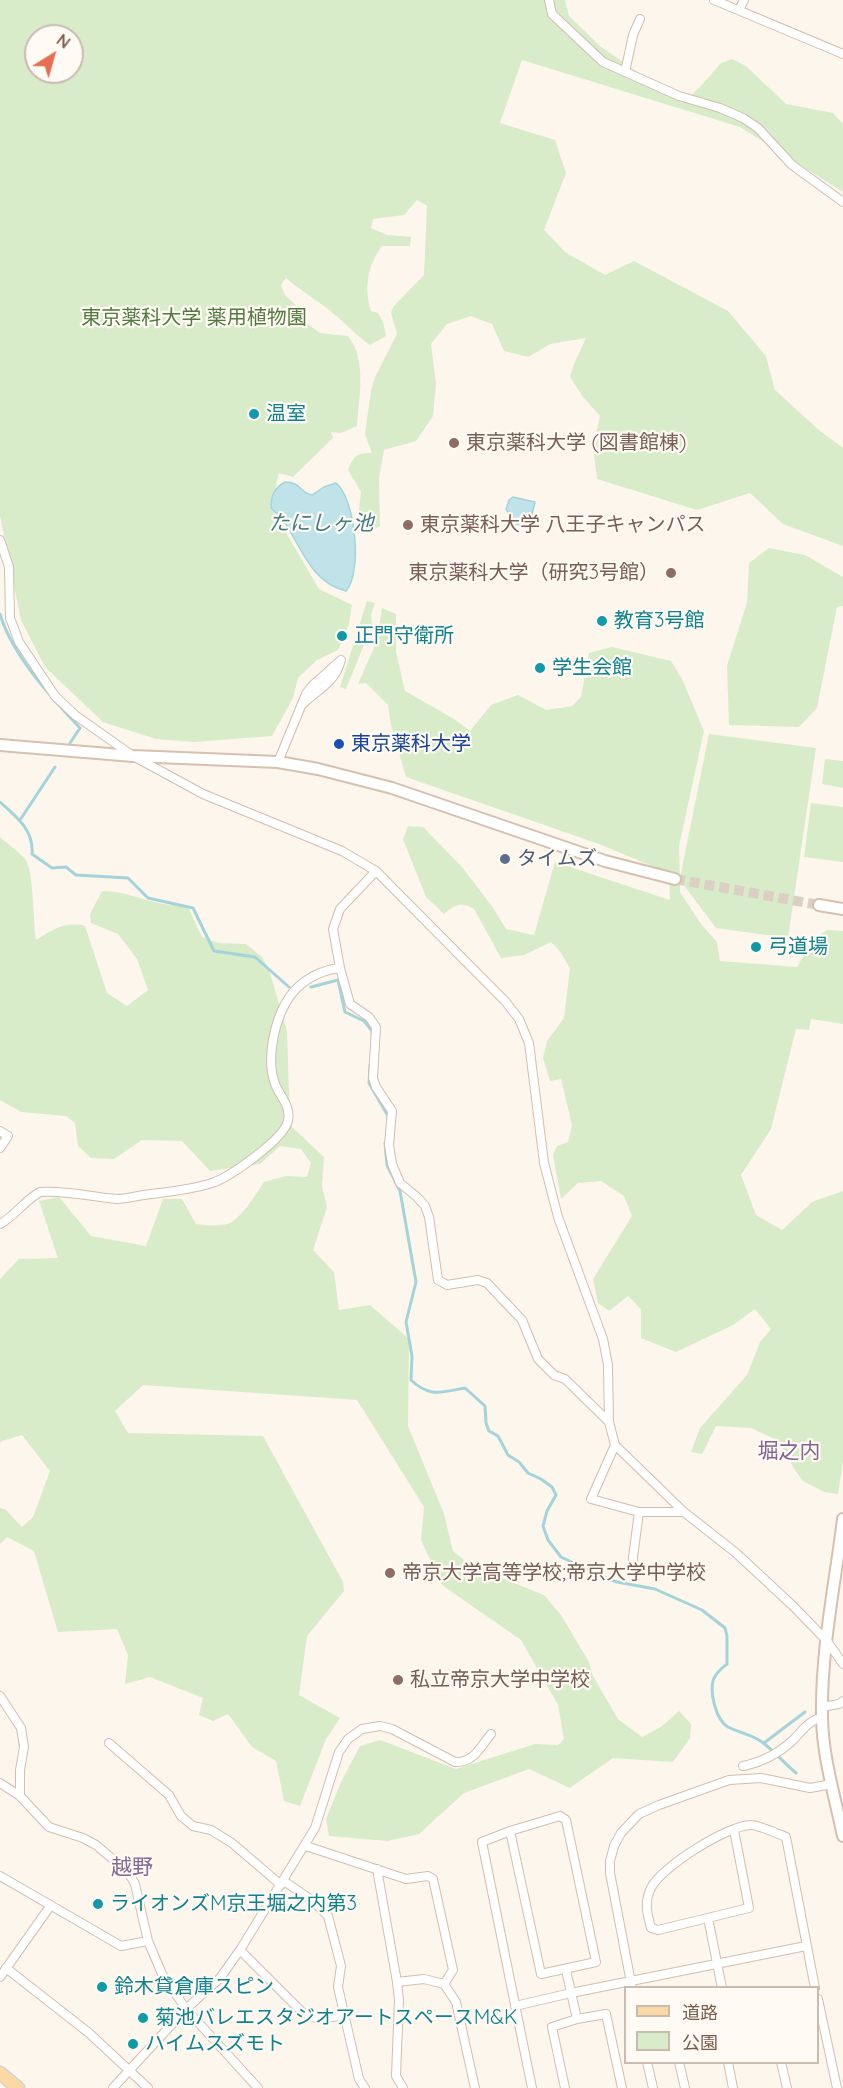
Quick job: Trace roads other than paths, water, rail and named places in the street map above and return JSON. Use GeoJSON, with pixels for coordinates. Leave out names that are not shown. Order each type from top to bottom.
{"type":"FeatureCollection","features":[{"type":"Feature","properties":{"kind":"main road"},"geometry":{"type":"LineString","coordinates":[[0,2073],[18,2088]]}},
{"type":"Feature","properties":{"kind":"street"},"geometry":{"type":"LineString","coordinates":[[549,0],[552,14],[603,62],[679,96],[720,108],[743,118],[758,128],[792,165],[843,202]]}},
{"type":"Feature","properties":{"kind":"street"},"geometry":{"type":"LineString","coordinates":[[714,0],[843,54]]}},
{"type":"Feature","properties":{"kind":"street"},"geometry":{"type":"LineString","coordinates":[[739,10],[744,0]]}},
{"type":"Feature","properties":{"kind":"street"},"geometry":{"type":"LineString","coordinates":[[625,72],[633,35],[640,19]]}},
{"type":"Feature","properties":{"kind":"street"},"geometry":{"type":"LineString","coordinates":[[0,540],[9,567],[10,618],[19,642],[55,696],[75,715],[133,756],[203,794],[342,851],[376,871],[505,1001],[519,1019],[529,1043],[544,1163],[558,1217],[603,1339],[608,1365],[609,1422],[615,1444],[684,1512],[736,1553],[827,1641],[843,1664]]}},
{"type":"Feature","properties":{"kind":"street"},"geometry":{"type":"LineString","coordinates":[[278,762],[306,693],[341,660],[338,670],[328,684],[302,705]]}},
{"type":"Feature","properties":{"kind":"street"},"geometry":{"type":"LineString","coordinates":[[0,745],[133,756],[278,762],[318,769],[373,782],[604,861],[675,879]]}},
{"type":"Feature","properties":{"kind":"street"},"geometry":{"type":"LineString","coordinates":[[376,871],[340,909],[333,929],[350,1004],[369,1017],[376,1027],[373,1078],[376,1087],[392,1111],[389,1145],[392,1164],[400,1183],[425,1206],[429,1217],[438,1280],[447,1285],[478,1280],[487,1283],[522,1320],[538,1359],[554,1375],[565,1378],[609,1422]]}},
{"type":"Feature","properties":{"kind":"street"},"geometry":{"type":"LineString","coordinates":[[819,905],[843,909]]}},
{"type":"Feature","properties":{"kind":"street"},"geometry":{"type":"LineString","coordinates":[[0,1224],[14,1215],[32,1196],[40,1192],[117,1199],[186,1189],[213,1183],[252,1159],[283,1131],[288,1121],[288,1106],[275,1083],[272,1059],[274,1031],[281,1013],[295,990],[310,978],[326,970],[340,968]]}},
{"type":"Feature","properties":{"kind":"street"},"geometry":{"type":"LineString","coordinates":[[0,1131],[8,1137],[0,1148]]}},
{"type":"Feature","properties":{"kind":"street"},"geometry":{"type":"LineString","coordinates":[[615,1444],[591,1499],[639,1512],[684,1512]]}},
{"type":"Feature","properties":{"kind":"street"},"geometry":{"type":"LineString","coordinates":[[634,1574],[633,1557],[639,1512]]}},
{"type":"Feature","properties":{"kind":"street"},"geometry":{"type":"LineString","coordinates":[[843,1519],[827,1641],[822,1712],[832,1784],[843,1836]]}},
{"type":"Feature","properties":{"kind":"street"},"geometry":{"type":"LineString","coordinates":[[0,1696],[21,1728],[24,1747],[20,1770],[20,1796]]}},
{"type":"Feature","properties":{"kind":"street"},"geometry":{"type":"LineString","coordinates":[[743,1766],[764,1762],[791,1741],[811,1720],[843,1701]]}},
{"type":"Feature","properties":{"kind":"street"},"geometry":{"type":"LineString","coordinates":[[112,2088],[186,2009],[220,1977],[240,1950],[306,1846],[315,1828],[339,1752],[348,1739],[362,1729],[380,1726],[392,1729],[455,1762],[464,1762],[474,1756],[491,1734]]}},
{"type":"Feature","properties":{"kind":"street"},"geometry":{"type":"LineString","coordinates":[[108,1743],[169,1795],[181,1816],[193,1826],[211,1830],[231,1843],[283,1883],[313,1901],[328,1916],[341,1966],[338,1987],[344,2016],[360,2079],[365,2088]]}},
{"type":"Feature","properties":{"kind":"street"},"geometry":{"type":"LineString","coordinates":[[631,1985],[610,1873],[614,1846],[629,1823],[639,1814],[659,1805],[729,1780],[761,1778],[810,1788],[832,1784]]}},
{"type":"Feature","properties":{"kind":"street"},"geometry":{"type":"LineString","coordinates":[[0,1783],[20,1796],[49,1827],[83,1838],[96,1845],[128,1872],[135,1884],[148,1941],[162,1974],[186,2009],[258,2088]]}},
{"type":"Feature","properties":{"kind":"street"},"geometry":{"type":"LineString","coordinates":[[510,1831],[541,1974],[596,1962],[566,1820],[560,1816],[510,1831],[482,1842],[532,2088]]}},
{"type":"Feature","properties":{"kind":"street"},"geometry":{"type":"LineString","coordinates":[[734,1830],[749,1908],[658,1930],[651,1928],[646,1901],[651,1887],[659,1877],[706,1842],[734,1830],[752,1825],[786,1837],[815,1986]]}},
{"type":"Feature","properties":{"kind":"street"},"geometry":{"type":"LineString","coordinates":[[306,1846],[406,1879],[428,1876],[433,1879],[453,1970],[444,1984]]}},
{"type":"Feature","properties":{"kind":"street"},"geometry":{"type":"LineString","coordinates":[[377,1869],[397,1982],[399,2000],[396,2076],[403,2088]]}},
{"type":"Feature","properties":{"kind":"street"},"geometry":{"type":"LineString","coordinates":[[0,1876],[121,1946],[148,1941]]}},
{"type":"Feature","properties":{"kind":"street"},"geometry":{"type":"LineString","coordinates":[[0,1977],[51,1905]]}},
{"type":"Feature","properties":{"kind":"street"},"geometry":{"type":"LineString","coordinates":[[708,1918],[722,1986]]}},
{"type":"Feature","properties":{"kind":"street"},"geometry":{"type":"LineString","coordinates":[[515,2006],[571,1993],[631,1985],[806,1946]]}},
{"type":"Feature","properties":{"kind":"street"},"geometry":{"type":"LineString","coordinates":[[240,1950],[302,2012],[316,2018],[344,2016]]}},
{"type":"Feature","properties":{"kind":"street"},"geometry":{"type":"LineString","coordinates":[[6,1968],[89,2033],[148,2088]]}},
{"type":"Feature","properties":{"kind":"street"},"geometry":{"type":"LineString","coordinates":[[566,1970],[577,2019]]}},
{"type":"Feature","properties":{"kind":"street"},"geometry":{"type":"LineString","coordinates":[[397,1982],[424,1979],[444,1984],[456,2002],[475,2088]]}},
{"type":"Feature","properties":{"kind":"street"},"geometry":{"type":"LineString","coordinates":[[819,2004],[837,2088]]}},
{"type":"Feature","properties":{"kind":"street"},"geometry":{"type":"LineString","coordinates":[[565,2088],[552,2027],[577,2019],[606,2014],[622,2088]]}},
{"type":"Feature","properties":{"kind":"street"},"geometry":{"type":"LineString","coordinates":[[647,2064],[653,2088]]}},
{"type":"Feature","properties":{"kind":"street"},"geometry":{"type":"LineString","coordinates":[[679,2064],[684,2088]]}},
{"type":"Feature","properties":{"kind":"street"},"geometry":{"type":"LineString","coordinates":[[728,2064],[733,2088]]}},
{"type":"Feature","properties":{"kind":"street"},"geometry":{"type":"LineString","coordinates":[[781,2064],[787,2088]]}},
{"type":"Feature","properties":{"kind":"water","name":"たにしヶ池"},"geometry":{"type":"Polygon","coordinates":[[[285,482],[297,485],[312,495],[336,483],[343,491],[352,518],[355,552],[351,581],[346,591],[335,587],[317,574],[285,523],[271,508],[274,493],[285,482]]]}},
{"type":"Feature","properties":{"kind":"water"},"geometry":{"type":"Polygon","coordinates":[[[513,497],[535,502],[529,527],[516,524],[506,509],[509,500],[513,497]]]}},
{"type":"Feature","properties":{"kind":"waterway"},"geometry":{"type":"LineString","coordinates":[[0,614],[13,645],[23,660],[80,728],[70,743]]}},
{"type":"Feature","properties":{"kind":"waterway"},"geometry":{"type":"LineString","coordinates":[[20,820],[55,767]]}},
{"type":"Feature","properties":{"kind":"waterway"},"geometry":{"type":"LineString","coordinates":[[0,802],[27,831],[32,845],[32,854],[52,868],[66,867],[76,875],[128,878],[148,898],[193,908],[214,951],[255,957],[289,987]]}},
{"type":"Feature","properties":{"kind":"waterway"},"geometry":{"type":"LineString","coordinates":[[311,987],[338,980],[345,1012],[364,1021],[372,1034]]}},
{"type":"Feature","properties":{"kind":"waterway"},"geometry":{"type":"LineString","coordinates":[[370,1065],[369,1083],[388,1119]]}},
{"type":"Feature","properties":{"kind":"waterway"},"geometry":{"type":"LineString","coordinates":[[385,1143],[387,1165],[400,1191],[416,1282],[406,1322],[412,1356],[411,1380],[424,1389],[436,1392],[465,1388],[485,1406],[489,1431],[498,1436],[508,1455],[519,1462],[528,1473],[552,1487],[556,1495],[547,1511],[543,1526],[548,1540],[561,1557],[617,1582],[655,1589],[702,1610],[725,1628],[727,1664],[715,1676],[712,1686],[717,1713],[724,1724],[762,1742],[796,1773]]}},
{"type":"Feature","properties":{"kind":"waterway"},"geometry":{"type":"LineString","coordinates":[[764,1743],[805,1712]]}},
{"type":"Feature","properties":{"kind":"tunnel"},"geometry":{"type":"LineString","coordinates":[[675,879],[819,905]]}},
{"type":"Feature","properties":{"kind":"place","name":"温室"},"geometry":{"type":"Point","coordinates":[254,414]}},
{"type":"Feature","properties":{"kind":"place","name":"東京薬科大学 (図書館棟)"},"geometry":{"type":"Point","coordinates":[454,443]}},
{"type":"Feature","properties":{"kind":"place","name":"東京薬科大学 八王子キャンパス"},"geometry":{"type":"Point","coordinates":[408,525]}},
{"type":"Feature","properties":{"kind":"place","name":"東京薬科大学（研究3号館）"},"geometry":{"type":"Point","coordinates":[671,573]}},
{"type":"Feature","properties":{"kind":"place","name":"教育3号館"},"geometry":{"type":"Point","coordinates":[602,621]}},
{"type":"Feature","properties":{"kind":"place","name":"正門守衛所"},"geometry":{"type":"Point","coordinates":[342,636]}},
{"type":"Feature","properties":{"kind":"place","name":"学生会館"},"geometry":{"type":"Point","coordinates":[540,668]}},
{"type":"Feature","properties":{"kind":"place","name":"東京薬科大学"},"geometry":{"type":"Point","coordinates":[339,744]}},
{"type":"Feature","properties":{"kind":"place","name":"タイムズ"},"geometry":{"type":"Point","coordinates":[505,859]}},
{"type":"Feature","properties":{"kind":"place","name":"弓道場"},"geometry":{"type":"Point","coordinates":[756,947]}},
{"type":"Feature","properties":{"kind":"place","name":"帝京大学高等学校;帝京大学中学校"},"geometry":{"type":"Point","coordinates":[390,1573]}},
{"type":"Feature","properties":{"kind":"place","name":"私立帝京大学中学校"},"geometry":{"type":"Point","coordinates":[398,1680]}},
{"type":"Feature","properties":{"kind":"place","name":"ライオンズM京王堀之内第3"},"geometry":{"type":"Point","coordinates":[98,1904]}},
{"type":"Feature","properties":{"kind":"place","name":"鈴木貸倉庫スピン"},"geometry":{"type":"Point","coordinates":[102,1987]}},
{"type":"Feature","properties":{"kind":"place","name":"菊池バレエスタジオアートスペースM&K"},"geometry":{"type":"Point","coordinates":[143,2018]}},
{"type":"Feature","properties":{"kind":"place","name":"ハイムスズモト"},"geometry":{"type":"Point","coordinates":[133,2044]}},
{"type":"Feature","properties":{"kind":"district","name":"堀之内"},"geometry":{"type":"Point","coordinates":[789,1452]}},
{"type":"Feature","properties":{"kind":"district","name":"越野"},"geometry":{"type":"Point","coordinates":[132,1868]}},
{"type":"Feature","properties":{"kind":"park label","name":"東京薬科大学 薬用植物園"},"geometry":{"type":"Point","coordinates":[194,318]}}]}
